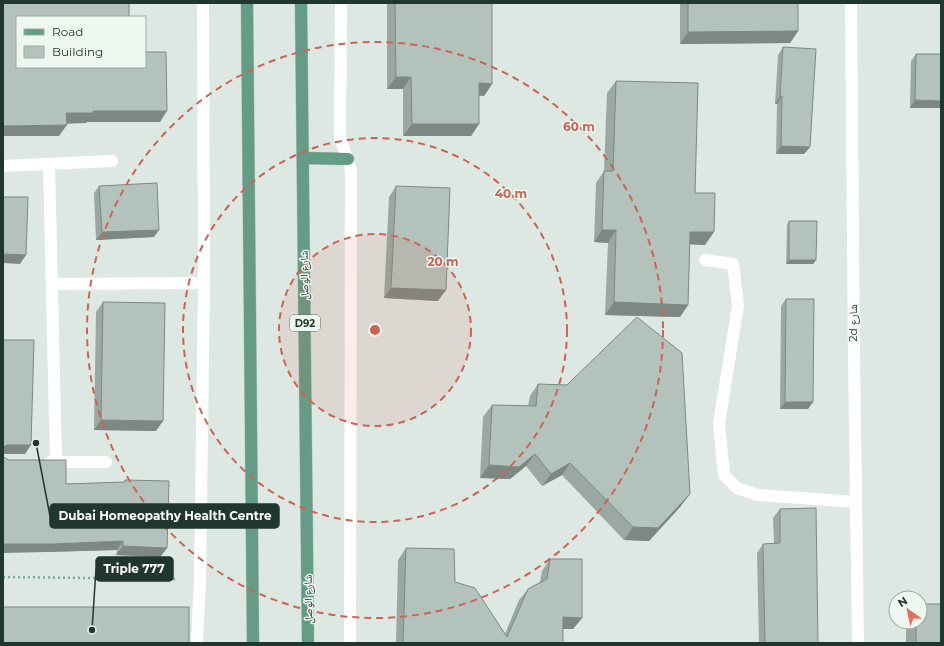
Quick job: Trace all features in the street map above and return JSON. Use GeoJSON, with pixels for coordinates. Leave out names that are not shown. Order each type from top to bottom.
{"type":"FeatureCollection","features":[{"type":"Feature","properties":{"kind":"main road"},"geometry":{"type":"LineString","coordinates":[[246,3],[253,643]]}},
{"type":"Feature","properties":{"kind":"main road","name":"شارع الوصل"},"geometry":{"type":"LineString","coordinates":[[301,3],[308,643]]}},
{"type":"Feature","properties":{"kind":"main road"},"geometry":{"type":"LineString","coordinates":[[303,158],[348,159]]}},
{"type":"Feature","properties":{"kind":"street"},"geometry":{"type":"LineString","coordinates":[[197,643],[200,580],[204,283],[203,3]]}},
{"type":"Feature","properties":{"kind":"street"},"geometry":{"type":"LineString","coordinates":[[341,3],[340,137],[344,152],[348,159],[351,178],[350,643]]}},
{"type":"Feature","properties":{"kind":"street","name":"2d شارع"},"geometry":{"type":"LineString","coordinates":[[851,3],[858,643]]}},
{"type":"Feature","properties":{"kind":"street"},"geometry":{"type":"LineString","coordinates":[[3,166],[112,161]]}},
{"type":"Feature","properties":{"kind":"street"},"geometry":{"type":"LineString","coordinates":[[49,164],[56,462]]}},
{"type":"Feature","properties":{"kind":"street"},"geometry":{"type":"LineString","coordinates":[[705,260],[733,264],[738,305],[719,424],[724,475],[737,488],[758,495],[856,502]]}},
{"type":"Feature","properties":{"kind":"street"},"geometry":{"type":"LineString","coordinates":[[52,284],[204,283]]}},
{"type":"Feature","properties":{"kind":"street"},"geometry":{"type":"LineString","coordinates":[[41,462],[106,462]]}},
{"type":"Feature","properties":{"kind":"path"},"geometry":{"type":"LineString","coordinates":[[3,577],[200,580]]}},
{"type":"Feature","properties":{"kind":"building"},"geometry":{"type":"Polygon","coordinates":[[[3,3],[129,3],[129,16],[16,16],[16,68],[146,68],[146,52],[166,52],[167,111],[93,111],[93,113],[66,113],[67,125],[3,126],[3,3]]]}},
{"type":"Feature","properties":{"kind":"building"},"geometry":{"type":"Polygon","coordinates":[[[395,3],[492,3],[492,84],[479,83],[479,124],[412,124],[411,77],[396,77],[395,3]]]}},
{"type":"Feature","properties":{"kind":"building"},"geometry":{"type":"Polygon","coordinates":[[[688,3],[798,3],[798,31],[688,32],[688,3]]]}},
{"type":"Feature","properties":{"kind":"building"},"geometry":{"type":"Polygon","coordinates":[[[783,47],[816,49],[810,147],[781,146],[782,96],[780,96],[783,47]]]}},
{"type":"Feature","properties":{"kind":"building"},"geometry":{"type":"Polygon","coordinates":[[[916,54],[941,54],[941,101],[915,100],[916,54]]]}},
{"type":"Feature","properties":{"kind":"building"},"geometry":{"type":"Polygon","coordinates":[[[616,81],[698,83],[695,193],[715,193],[714,232],[690,232],[688,305],[614,302],[616,230],[602,230],[604,171],[613,171],[616,81]]]}},
{"type":"Feature","properties":{"kind":"building"},"geometry":{"type":"Polygon","coordinates":[[[157,183],[159,230],[102,232],[99,186],[157,183]]]}},
{"type":"Feature","properties":{"kind":"building"},"geometry":{"type":"Polygon","coordinates":[[[396,186],[450,188],[446,290],[391,288],[396,186]]]}},
{"type":"Feature","properties":{"kind":"building"},"geometry":{"type":"Polygon","coordinates":[[[3,197],[28,197],[26,255],[3,254],[3,197]]]}},
{"type":"Feature","properties":{"kind":"building"},"geometry":{"type":"Polygon","coordinates":[[[789,221],[817,221],[816,260],[789,260],[789,221]]]}},
{"type":"Feature","properties":{"kind":"building"},"geometry":{"type":"Polygon","coordinates":[[[786,299],[814,299],[813,402],[785,402],[786,299]]]}},
{"type":"Feature","properties":{"kind":"building"},"geometry":{"type":"Polygon","coordinates":[[[103,302],[165,303],[163,421],[101,420],[103,302]]]}},
{"type":"Feature","properties":{"kind":"building"},"geometry":{"type":"Polygon","coordinates":[[[637,317],[682,353],[690,494],[658,528],[633,527],[570,463],[551,474],[535,454],[519,467],[489,465],[492,405],[536,406],[538,384],[567,385],[637,317]]]}},
{"type":"Feature","properties":{"kind":"building"},"geometry":{"type":"Polygon","coordinates":[[[3,340],[34,340],[31,445],[6,445],[3,448],[3,340]]]}},
{"type":"Feature","properties":{"kind":"building"},"geometry":{"type":"Polygon","coordinates":[[[3,456],[9,460],[66,460],[66,484],[125,482],[125,480],[169,481],[167,548],[123,546],[123,541],[53,544],[3,544],[3,456]]]}},
{"type":"Feature","properties":{"kind":"building"},"geometry":{"type":"Polygon","coordinates":[[[816,508],[818,643],[765,643],[763,544],[780,543],[780,509],[816,508]]]}},
{"type":"Feature","properties":{"kind":"building"},"geometry":{"type":"Polygon","coordinates":[[[406,548],[454,549],[455,582],[475,588],[507,637],[528,589],[547,579],[550,559],[582,559],[582,618],[563,617],[563,643],[403,643],[406,548]]]}},
{"type":"Feature","properties":{"kind":"building"},"geometry":{"type":"Polygon","coordinates":[[[928,604],[941,604],[941,643],[916,643],[916,630],[928,630],[928,604]]]}},
{"type":"Feature","properties":{"kind":"building"},"geometry":{"type":"Polygon","coordinates":[[[3,607],[189,607],[189,643],[3,643],[3,607]]]}},
{"type":"Feature","properties":{"kind":"place","name":"Dubai Homeopathy Health Centre"},"geometry":{"type":"Point","coordinates":[36,443]}},
{"type":"Feature","properties":{"kind":"place","name":"Triple 777"},"geometry":{"type":"Point","coordinates":[92,630]}}]}
